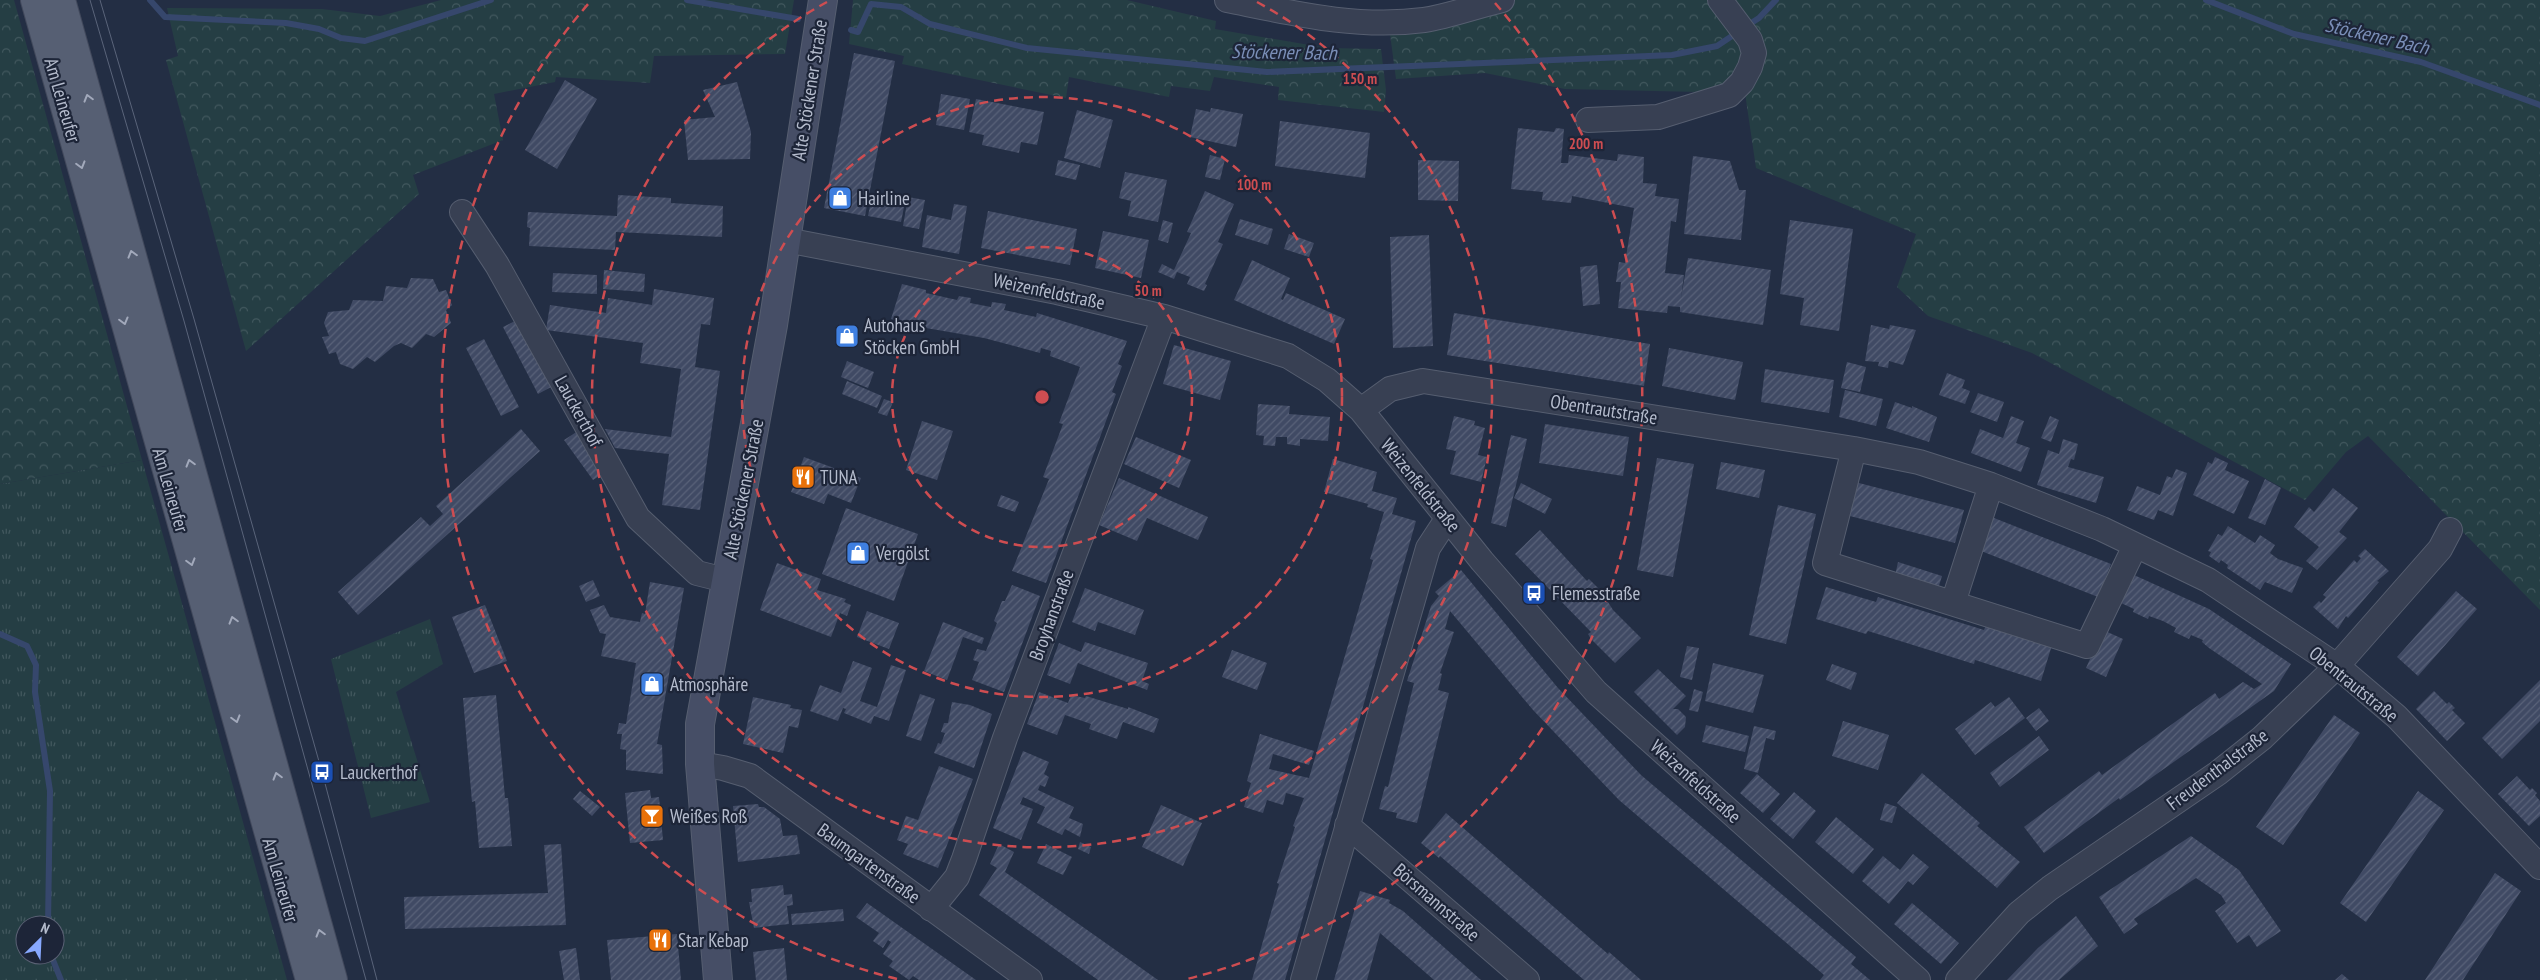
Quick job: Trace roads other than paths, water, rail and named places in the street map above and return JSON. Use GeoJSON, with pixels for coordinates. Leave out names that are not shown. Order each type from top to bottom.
{"type":"FeatureCollection","features":[{"type":"Feature","properties":{"kind":"main road","name":"Am Leineufer"},"geometry":{"type":"LineString","coordinates":[[35,0],[310,980]]}},
{"type":"Feature","properties":{"kind":"main road","name":"Am Leineufer"},"geometry":{"type":"LineString","coordinates":[[61,0],[333,980]]}},
{"type":"Feature","properties":{"kind":"street","name":"Alte Stöckener Straße"},"geometry":{"type":"LineString","coordinates":[[718,980],[700,764],[700,724],[766,362],[822,0]]}},
{"type":"Feature","properties":{"kind":"street"},"geometry":{"type":"LineString","coordinates":[[1227,0],[1318,18],[1354,23],[1384,24],[1425,20],[1502,0]]}},
{"type":"Feature","properties":{"kind":"street"},"geometry":{"type":"LineString","coordinates":[[1588,120],[1658,118],[1729,95],[1742,82],[1750,68],[1754,53],[1750,40],[1720,0]]}},
{"type":"Feature","properties":{"kind":"street","name":"Lauckerthof"},"geometry":{"type":"LineString","coordinates":[[462,212],[497,265],[638,518],[697,572],[725,580]]}},
{"type":"Feature","properties":{"kind":"street","name":"Weizenfeldstraße"},"geometry":{"type":"LineString","coordinates":[[786,240],[1057,292],[1164,317],[1288,356],[1327,380],[1361,410],[1447,519],[1596,692],[1918,980]]}},
{"type":"Feature","properties":{"kind":"street","name":"Broyhanstraße"},"geometry":{"type":"LineString","coordinates":[[931,909],[957,877],[1008,728],[1164,317]]}},
{"type":"Feature","properties":{"kind":"street","name":"Obentrautstraße"},"geometry":{"type":"LineString","coordinates":[[1361,410],[1390,389],[1423,381],[1854,449],[1919,462],[1990,485],[2102,529],[2208,580],[2337,666],[2397,717],[2540,867]]}},
{"type":"Feature","properties":{"kind":"street"},"geometry":{"type":"LineString","coordinates":[[1854,449],[1826,563],[2088,646],[2135,546]]}},
{"type":"Feature","properties":{"kind":"street"},"geometry":{"type":"LineString","coordinates":[[1953,603],[1990,485]]}},
{"type":"Feature","properties":{"kind":"street"},"geometry":{"type":"LineString","coordinates":[[1303,980],[1428,548],[1447,519]]}},
{"type":"Feature","properties":{"kind":"street","name":"Freudenthalstraße"},"geometry":{"type":"LineString","coordinates":[[1958,980],[2019,913],[2050,888],[2218,773],[2262,738],[2337,666],[2440,549],[2450,530]]}},
{"type":"Feature","properties":{"kind":"street","name":"Baumgartenstraße"},"geometry":{"type":"LineString","coordinates":[[700,764],[750,776],[1030,980]]}},
{"type":"Feature","properties":{"kind":"street","name":"Börsmannstraße"},"geometry":{"type":"LineString","coordinates":[[1347,825],[1527,980]]}},
{"type":"Feature","properties":{"kind":"waterway","name":"Stöckener Bach"},"geometry":{"type":"LineString","coordinates":[[150,0],[165,17],[286,23],[319,29],[341,38],[365,41],[491,0]]}},
{"type":"Feature","properties":{"kind":"waterway","name":"Stöckener Bach"},"geometry":{"type":"LineString","coordinates":[[687,0],[798,19]]}},
{"type":"Feature","properties":{"kind":"waterway","name":"Stöckener Bach"},"geometry":{"type":"LineString","coordinates":[[1745,27],[1759,18],[1776,0]]}},
{"type":"Feature","properties":{"kind":"waterway","name":"Stöckener Bach"},"geometry":{"type":"LineString","coordinates":[[2206,0],[2294,34],[2421,62],[2540,105]]}},
{"type":"Feature","properties":{"kind":"waterway","name":"Stöckener Bach"},"geometry":{"type":"LineString","coordinates":[[851,30],[858,32],[871,4],[901,7],[930,24],[1027,48],[1267,72],[1672,55],[1717,46],[1738,32]]}},
{"type":"Feature","properties":{"kind":"waterway"},"geometry":{"type":"LineString","coordinates":[[0,634],[27,646],[36,665],[35,692],[50,791],[48,915]]}},
{"type":"Feature","properties":{"kind":"waterway"},"geometry":{"type":"LineString","coordinates":[[55,965],[61,980]]}},
{"type":"Feature","properties":{"kind":"tram line"},"geometry":{"type":"LineString","coordinates":[[90,0],[184,321],[366,980]]}},
{"type":"Feature","properties":{"kind":"tram line"},"geometry":{"type":"LineString","coordinates":[[100,0],[194,319],[322,772],[377,980]]}},
{"type":"Feature","properties":{"kind":"place","name":"Hairline"},"geometry":{"type":"Point","coordinates":[840,198]}},
{"type":"Feature","properties":{"kind":"place","name":"Autohaus Stöcken GmbH"},"geometry":{"type":"Point","coordinates":[847,336]}},
{"type":"Feature","properties":{"kind":"place","name":"TUNA"},"geometry":{"type":"Point","coordinates":[803,477]}},
{"type":"Feature","properties":{"kind":"place","name":"Vergölst"},"geometry":{"type":"Point","coordinates":[858,553]}},
{"type":"Feature","properties":{"kind":"place","name":"Flemesstraße"},"geometry":{"type":"Point","coordinates":[1534,593]}},
{"type":"Feature","properties":{"kind":"place","name":"Atmosphäre"},"geometry":{"type":"Point","coordinates":[652,684]}},
{"type":"Feature","properties":{"kind":"place","name":"Lauckerthof"},"geometry":{"type":"Point","coordinates":[322,772]}},
{"type":"Feature","properties":{"kind":"place","name":"Weißes Roß"},"geometry":{"type":"Point","coordinates":[652,816]}},
{"type":"Feature","properties":{"kind":"place","name":"Star Kebap"},"geometry":{"type":"Point","coordinates":[660,940]}}]}
